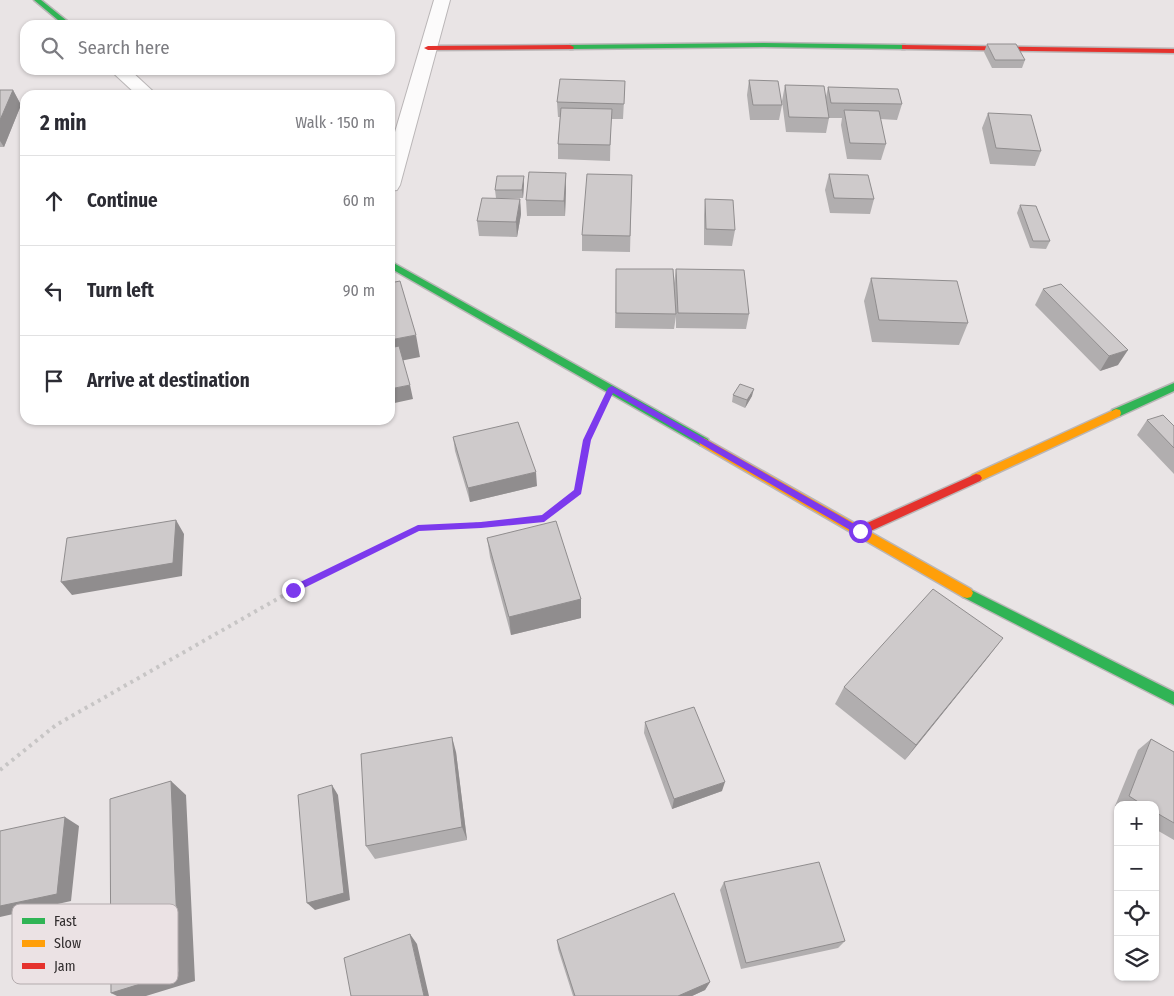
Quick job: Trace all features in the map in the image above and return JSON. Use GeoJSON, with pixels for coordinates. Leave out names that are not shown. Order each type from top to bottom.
{"type":"FeatureCollection","features":[{"type":"Feature","properties":{"kind":"street"},"geometry":{"type":"LineString","coordinates":[[37,0],[62,20]]}},
{"type":"Feature","properties":{"kind":"street"},"geometry":{"type":"LineString","coordinates":[[395,167],[442,0]]}},
{"type":"Feature","properties":{"kind":"street"},"geometry":{"type":"LineString","coordinates":[[428,48],[764,45],[1174,51]]}},
{"type":"Feature","properties":{"kind":"street"},"geometry":{"type":"LineString","coordinates":[[125,75],[142,90]]}},
{"type":"Feature","properties":{"kind":"street"},"geometry":{"type":"LineString","coordinates":[[395,267],[612,388],[976,598],[1174,699]]}},
{"type":"Feature","properties":{"kind":"street"},"geometry":{"type":"LineString","coordinates":[[860,531],[1174,386]]}},
{"type":"Feature","properties":{"kind":"path"},"geometry":{"type":"LineString","coordinates":[[0,770],[56,725],[293,590],[418,528],[544,519],[578,492],[587,440],[612,388]]}},
{"type":"Feature","properties":{"kind":"building"},"geometry":{"type":"Polygon","coordinates":[[[987,44],[1016,44],[1025,60],[995,60],[987,44]]]}},
{"type":"Feature","properties":{"kind":"building"},"geometry":{"type":"Polygon","coordinates":[[[560,79],[625,81],[624,104],[557,102],[560,79]]]}},
{"type":"Feature","properties":{"kind":"building"},"geometry":{"type":"Polygon","coordinates":[[[749,80],[778,81],[782,105],[753,105],[749,80]]]}},
{"type":"Feature","properties":{"kind":"building"},"geometry":{"type":"Polygon","coordinates":[[[785,85],[824,86],[829,118],[789,117],[785,85]]]}},
{"type":"Feature","properties":{"kind":"building"},"geometry":{"type":"Polygon","coordinates":[[[828,87],[898,89],[902,104],[831,103],[828,87]]]}},
{"type":"Feature","properties":{"kind":"building"},"geometry":{"type":"Polygon","coordinates":[[[0,90],[13,90],[0,120],[0,90]]]}},
{"type":"Feature","properties":{"kind":"building"},"geometry":{"type":"Polygon","coordinates":[[[561,108],[612,109],[610,145],[558,144],[561,108]]]}},
{"type":"Feature","properties":{"kind":"building"},"geometry":{"type":"Polygon","coordinates":[[[844,110],[879,111],[886,144],[850,143],[844,110]]]}},
{"type":"Feature","properties":{"kind":"building"},"geometry":{"type":"Polygon","coordinates":[[[988,113],[1031,115],[1041,151],[996,148],[988,113]]]}},
{"type":"Feature","properties":{"kind":"building"},"geometry":{"type":"Polygon","coordinates":[[[529,172],[566,173],[564,201],[526,200],[529,172]]]}},
{"type":"Feature","properties":{"kind":"building"},"geometry":{"type":"Polygon","coordinates":[[[587,174],[632,175],[630,236],[582,235],[587,174]]]}},
{"type":"Feature","properties":{"kind":"building"},"geometry":{"type":"Polygon","coordinates":[[[829,174],[868,175],[874,199],[834,198],[829,174]]]}},
{"type":"Feature","properties":{"kind":"building"},"geometry":{"type":"Polygon","coordinates":[[[497,176],[524,176],[522,190],[495,190],[497,176]]]}},
{"type":"Feature","properties":{"kind":"building"},"geometry":{"type":"Polygon","coordinates":[[[482,198],[520,199],[516,222],[477,221],[482,198]]]}},
{"type":"Feature","properties":{"kind":"building"},"geometry":{"type":"Polygon","coordinates":[[[705,199],[733,200],[735,230],[706,229],[705,199]]]}},
{"type":"Feature","properties":{"kind":"building"},"geometry":{"type":"Polygon","coordinates":[[[1020,205],[1036,206],[1050,241],[1033,241],[1020,205]]]}},
{"type":"Feature","properties":{"kind":"building"},"geometry":{"type":"Polygon","coordinates":[[[616,269],[673,269],[676,314],[616,313],[616,269]]]}},
{"type":"Feature","properties":{"kind":"building"},"geometry":{"type":"Polygon","coordinates":[[[676,269],[744,270],[749,314],[678,313],[676,269]]]}},
{"type":"Feature","properties":{"kind":"building"},"geometry":{"type":"Polygon","coordinates":[[[871,278],[957,281],[968,323],[879,320],[871,278]]]}},
{"type":"Feature","properties":{"kind":"building"},"geometry":{"type":"Polygon","coordinates":[[[400,281],[416,335],[395,339],[395,282],[400,281]]]}},
{"type":"Feature","properties":{"kind":"building"},"geometry":{"type":"Polygon","coordinates":[[[1061,284],[1128,350],[1109,356],[1043,289],[1061,284]]]}},
{"type":"Feature","properties":{"kind":"building"},"geometry":{"type":"Polygon","coordinates":[[[399,346],[410,385],[395,388],[395,347],[399,346]]]}},
{"type":"Feature","properties":{"kind":"building"},"geometry":{"type":"Polygon","coordinates":[[[740,384],[754,389],[747,400],[733,395],[740,384]]]}},
{"type":"Feature","properties":{"kind":"building"},"geometry":{"type":"Polygon","coordinates":[[[1163,415],[1174,426],[1174,448],[1147,420],[1163,415]]]}},
{"type":"Feature","properties":{"kind":"building"},"geometry":{"type":"Polygon","coordinates":[[[518,422],[536,472],[468,488],[453,437],[518,422]]]}},
{"type":"Feature","properties":{"kind":"building"},"geometry":{"type":"Polygon","coordinates":[[[176,520],[173,563],[61,582],[67,538],[176,520]]]}},
{"type":"Feature","properties":{"kind":"building"},"geometry":{"type":"Polygon","coordinates":[[[556,521],[581,599],[509,617],[487,538],[556,521]]]}},
{"type":"Feature","properties":{"kind":"building"},"geometry":{"type":"Polygon","coordinates":[[[933,589],[1003,638],[916,745],[844,687],[933,589]]]}},
{"type":"Feature","properties":{"kind":"building"},"geometry":{"type":"Polygon","coordinates":[[[694,707],[725,782],[674,799],[645,722],[694,707]]]}},
{"type":"Feature","properties":{"kind":"building"},"geometry":{"type":"Polygon","coordinates":[[[452,737],[462,827],[366,846],[361,754],[452,737]]]}},
{"type":"Feature","properties":{"kind":"building"},"geometry":{"type":"Polygon","coordinates":[[[1151,739],[1174,752],[1174,823],[1159,814],[1159,801],[1137,801],[1129,796],[1151,739]]]}},
{"type":"Feature","properties":{"kind":"building"},"geometry":{"type":"Polygon","coordinates":[[[171,781],[176,904],[111,904],[110,799],[171,781]]]}},
{"type":"Feature","properties":{"kind":"building"},"geometry":{"type":"Polygon","coordinates":[[[332,785],[344,893],[307,903],[298,795],[332,785]]]}},
{"type":"Feature","properties":{"kind":"building"},"geometry":{"type":"Polygon","coordinates":[[[65,817],[57,894],[0,906],[0,831],[65,817]]]}},
{"type":"Feature","properties":{"kind":"building"},"geometry":{"type":"Polygon","coordinates":[[[819,862],[845,941],[746,963],[724,882],[819,862]]]}},
{"type":"Feature","properties":{"kind":"building"},"geometry":{"type":"Polygon","coordinates":[[[674,893],[710,982],[678,996],[575,996],[557,940],[674,893]]]}},
{"type":"Feature","properties":{"kind":"building"},"geometry":{"type":"Polygon","coordinates":[[[410,934],[424,996],[351,996],[344,958],[410,934]]]}},
{"type":"Feature","properties":{"kind":"building"},"geometry":{"type":"Polygon","coordinates":[[[111,984],[140,984],[111,993],[111,984]]]}},
{"type":"Feature","properties":{"kind":"traffic: fast"},"geometry":{"type":"LineString","coordinates":[[37,0],[62,20]]}},
{"type":"Feature","properties":{"kind":"traffic: fast"},"geometry":{"type":"LineString","coordinates":[[570,47],[764,45],[905,47]]}},
{"type":"Feature","properties":{"kind":"traffic: fast"},"geometry":{"type":"LineString","coordinates":[[395,267],[704,442]]}},
{"type":"Feature","properties":{"kind":"traffic: fast"},"geometry":{"type":"LineString","coordinates":[[1116,413],[1174,387]]}},
{"type":"Feature","properties":{"kind":"traffic: fast"},"geometry":{"type":"LineString","coordinates":[[967,593],[1174,699]]}},
{"type":"Feature","properties":{"kind":"traffic: slow"},"geometry":{"type":"LineString","coordinates":[[976,478],[1116,413]]}},
{"type":"Feature","properties":{"kind":"traffic: slow"},"geometry":{"type":"LineString","coordinates":[[704,442],[967,593]]}},
{"type":"Feature","properties":{"kind":"traffic: jam"},"geometry":{"type":"LineString","coordinates":[[428,48],[570,47]]}},
{"type":"Feature","properties":{"kind":"traffic: jam"},"geometry":{"type":"LineString","coordinates":[[905,47],[1174,51]]}},
{"type":"Feature","properties":{"kind":"traffic: jam"},"geometry":{"type":"LineString","coordinates":[[860,531],[976,478]]}},
{"type":"Feature","properties":{"kind":"route"},"geometry":{"type":"LineString","coordinates":[[293,590],[418,528],[544,519],[578,492],[587,440],[612,388],[860,531]]}}]}
